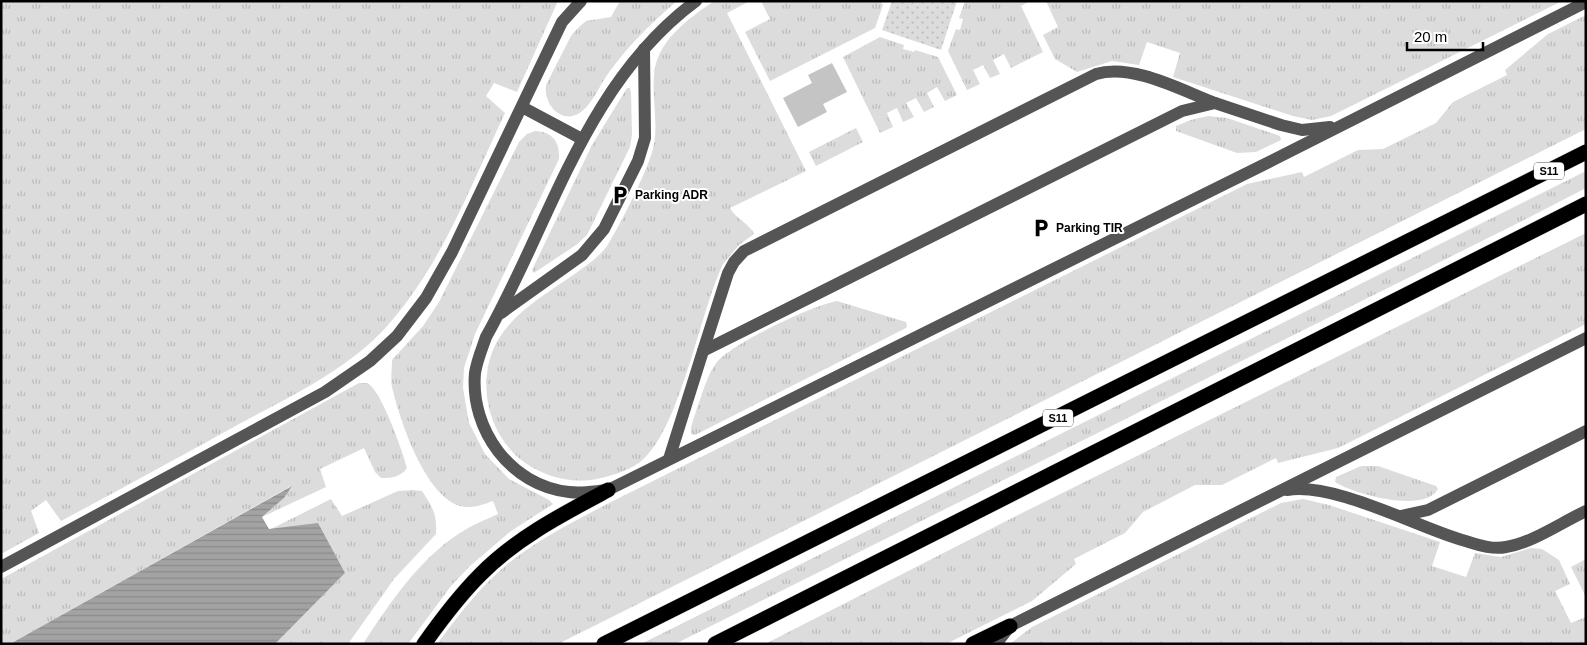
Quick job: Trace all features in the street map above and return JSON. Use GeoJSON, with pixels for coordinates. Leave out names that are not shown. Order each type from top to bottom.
{"type":"FeatureCollection","features":[{"type":"Feature","properties":{"kind":"highway","name":"S11"},"geometry":{"type":"LineString","coordinates":[[604,644],[1586,152]]}},
{"type":"Feature","properties":{"kind":"highway"},"geometry":{"type":"LineString","coordinates":[[715,644],[1586,204]]}},
{"type":"Feature","properties":{"kind":"highway"},"geometry":{"type":"LineString","coordinates":[[424,644],[447,612],[481,574],[512,547],[549,522],[608,490]]}},
{"type":"Feature","properties":{"kind":"highway"},"geometry":{"type":"LineString","coordinates":[[973,644],[1010,626]]}},
{"type":"Feature","properties":{"kind":"lane"},"geometry":{"type":"LineString","coordinates":[[1,568],[325,392],[370,361],[397,336],[426,298],[522,107],[562,22],[581,1]]}},
{"type":"Feature","properties":{"kind":"lane"},"geometry":{"type":"LineString","coordinates":[[696,1],[667,25],[617,81],[582,139],[499,315],[486,337],[475,372],[476,402],[486,435],[502,458],[532,480],[570,492],[608,490],[1273,160],[1335,127],[1586,2]]}},
{"type":"Feature","properties":{"kind":"lane"},"geometry":{"type":"LineString","coordinates":[[499,315],[582,255],[604,229],[638,161],[645,138],[644,49]]}},
{"type":"Feature","properties":{"kind":"lane"},"geometry":{"type":"LineString","coordinates":[[669,459],[728,273],[734,262],[744,251],[1096,74],[1120,70],[1136,73],[1215,103],[1302,130],[1335,127]]}},
{"type":"Feature","properties":{"kind":"lane"},"geometry":{"type":"LineString","coordinates":[[703,351],[1182,111],[1215,103]]}},
{"type":"Feature","properties":{"kind":"lane"},"geometry":{"type":"LineString","coordinates":[[522,107],[582,139]]}},
{"type":"Feature","properties":{"kind":"lane"},"geometry":{"type":"LineString","coordinates":[[996,644],[1010,626],[1586,338]]}},
{"type":"Feature","properties":{"kind":"lane"},"geometry":{"type":"LineString","coordinates":[[1398,516],[1428,510],[1586,431]]}},
{"type":"Feature","properties":{"kind":"lane"},"geometry":{"type":"LineString","coordinates":[[1277,492],[1292,490],[1320,491],[1398,516],[1436,532],[1495,549],[1518,544],[1586,511]]}},
{"type":"Feature","properties":{"kind":"green space"},"geometry":{"type":"Polygon","coordinates":[[[1,1],[558,1],[517,92],[494,83],[486,96],[505,113],[467,196],[440,250],[424,276],[407,301],[373,341],[338,368],[300,391],[61,521],[46,500],[31,511],[39,533],[1,554],[1,1]]]}},
{"type":"Feature","properties":{"kind":"green space"},"geometry":{"type":"Polygon","coordinates":[[[620,1],[677,1],[625,52],[586,108],[574,116],[561,115],[551,106],[546,92],[546,85],[571,36],[586,21],[611,17],[620,1]]]}},
{"type":"Feature","properties":{"kind":"green space"},"geometry":{"type":"Polygon","coordinates":[[[714,1],[750,1],[727,13],[806,171],[730,208],[754,234],[739,245],[723,264],[677,400],[666,426],[653,448],[639,463],[624,471],[597,479],[578,481],[549,475],[532,467],[514,454],[499,434],[487,399],[487,374],[491,356],[498,340],[519,314],[589,264],[607,246],[634,196],[647,167],[654,144],[654,76],[656,63],[667,42],[675,32],[714,1]]]}},
{"type":"Feature","properties":{"kind":"green space"},"geometry":{"type":"Polygon","coordinates":[[[761,1],[880,1],[883,5],[875,28],[770,81],[745,32],[770,19],[761,1]]]}},
{"type":"Feature","properties":{"kind":"green space"},"geometry":{"type":"Polygon","coordinates":[[[892,1],[957,1],[941,50],[882,30],[892,1]]]}},
{"type":"Feature","properties":{"kind":"green space"},"geometry":{"type":"Polygon","coordinates":[[[965,1],[1030,1],[1021,6],[1043,52],[1011,68],[1004,54],[993,60],[1000,74],[990,78],[983,65],[973,70],[980,84],[967,90],[948,51],[956,29],[960,30],[963,19],[959,18],[965,1]]]}},
{"type":"Feature","properties":{"kind":"green space"},"geometry":{"type":"Polygon","coordinates":[[[1046,1],[1562,1],[1331,116],[1312,120],[1293,116],[1173,77],[1180,53],[1147,42],[1139,65],[1112,61],[1077,72],[1055,59],[1043,35],[1058,27],[1046,1]]]}},
{"type":"Feature","properties":{"kind":"green space"},"geometry":{"type":"Polygon","coordinates":[[[1586,15],[1586,129],[558,644],[437,644],[465,608],[495,575],[529,548],[565,526],[1247,184],[1302,172],[1304,177],[1358,150],[1383,149],[1436,123],[1453,102],[1507,75],[1505,70],[1548,34],[1586,15]]]}},
{"type":"Feature","properties":{"kind":"green space"},"geometry":{"type":"Polygon","coordinates":[[[880,37],[904,45],[903,49],[914,52],[915,50],[938,57],[957,95],[945,101],[937,87],[927,93],[934,107],[924,112],[916,98],[906,103],[914,117],[903,122],[897,108],[887,113],[893,127],[880,133],[843,57],[880,37]]]}},
{"type":"Feature","properties":{"kind":"green space"},"geometry":{"type":"Polygon","coordinates":[[[627,88],[630,88],[631,93],[632,135],[630,147],[587,235],[576,245],[534,273],[532,270],[592,145],[627,88]]]}},
{"type":"Feature","properties":{"kind":"green space"},"geometry":{"type":"Polygon","coordinates":[[[1208,116],[1227,118],[1280,136],[1281,140],[1256,152],[1237,153],[1176,131],[1176,126],[1208,116]]]}},
{"type":"Feature","properties":{"kind":"green space"},"geometry":{"type":"Polygon","coordinates":[[[856,128],[863,142],[816,166],[809,152],[856,128]]]}},
{"type":"Feature","properties":{"kind":"green space"},"geometry":{"type":"Polygon","coordinates":[[[535,131],[546,133],[554,139],[557,143],[559,159],[475,334],[464,368],[463,388],[469,423],[485,454],[509,479],[549,500],[553,504],[511,531],[470,566],[451,586],[408,644],[363,644],[394,598],[431,556],[465,530],[498,514],[493,501],[466,507],[457,505],[434,486],[416,455],[397,405],[391,380],[392,360],[423,326],[439,302],[519,142],[527,134],[535,131]]]}},
{"type":"Feature","properties":{"kind":"green space"},"geometry":{"type":"Polygon","coordinates":[[[1586,171],[1586,188],[1524,220],[675,644],[641,644],[1586,171]]]}},
{"type":"Feature","properties":{"kind":"green space"},"geometry":{"type":"Polygon","coordinates":[[[1586,233],[1586,324],[1338,448],[1278,463],[1276,458],[1222,485],[1195,485],[1143,512],[1125,533],[1074,559],[1076,564],[1032,601],[946,644],[765,644],[1024,512],[1586,233]]]}},
{"type":"Feature","properties":{"kind":"green space"},"geometry":{"type":"Polygon","coordinates":[[[837,301],[906,322],[907,326],[695,435],[691,434],[693,421],[708,378],[717,362],[725,354],[738,345],[792,317],[837,301]]]}},
{"type":"Feature","properties":{"kind":"green space"},"geometry":{"type":"Polygon","coordinates":[[[359,383],[367,383],[373,388],[385,408],[407,468],[402,473],[392,477],[381,478],[375,472],[364,448],[320,469],[326,487],[262,517],[284,498],[291,486],[10,644],[1,644],[1,579],[359,383]]]}},
{"type":"Feature","properties":{"kind":"green space"},"geometry":{"type":"Polygon","coordinates":[[[1361,466],[1378,466],[1436,486],[1438,489],[1430,496],[1419,500],[1404,501],[1357,492],[1335,482],[1336,477],[1361,466]]]}},
{"type":"Feature","properties":{"kind":"green space"},"geometry":{"type":"Polygon","coordinates":[[[398,491],[422,491],[432,507],[436,521],[436,534],[394,579],[348,644],[275,644],[345,573],[269,530],[331,499],[342,516],[398,491]]]}},
{"type":"Feature","properties":{"kind":"green space"},"geometry":{"type":"Polygon","coordinates":[[[1303,499],[1329,505],[1440,542],[1432,566],[1466,577],[1475,553],[1501,557],[1531,548],[1542,549],[1559,560],[1570,584],[1555,591],[1571,623],[1586,617],[1586,644],[1010,644],[1032,627],[1281,503],[1303,499]]]}},
{"type":"Feature","properties":{"kind":"green space"},"geometry":{"type":"Polygon","coordinates":[[[1586,559],[1586,597],[1571,567],[1586,559]]]}},
{"type":"Feature","properties":{"kind":"shaded area"},"geometry":{"type":"Polygon","coordinates":[[[292,486],[284,498],[262,517],[269,529],[318,523],[345,573],[275,644],[10,644],[292,486]]]}},
{"type":"Feature","properties":{"kind":"building"},"geometry":{"type":"Polygon","coordinates":[[[832,63],[847,92],[823,104],[827,112],[798,127],[783,98],[812,83],[808,75],[832,63]]]}},
{"type":"Feature","properties":{"kind":"place","name":"Parking ADR"},"geometry":{"type":"Point","coordinates":[620,195]}},
{"type":"Feature","properties":{"kind":"place","name":"Parking TIR"},"geometry":{"type":"Point","coordinates":[1041,228]}}]}
